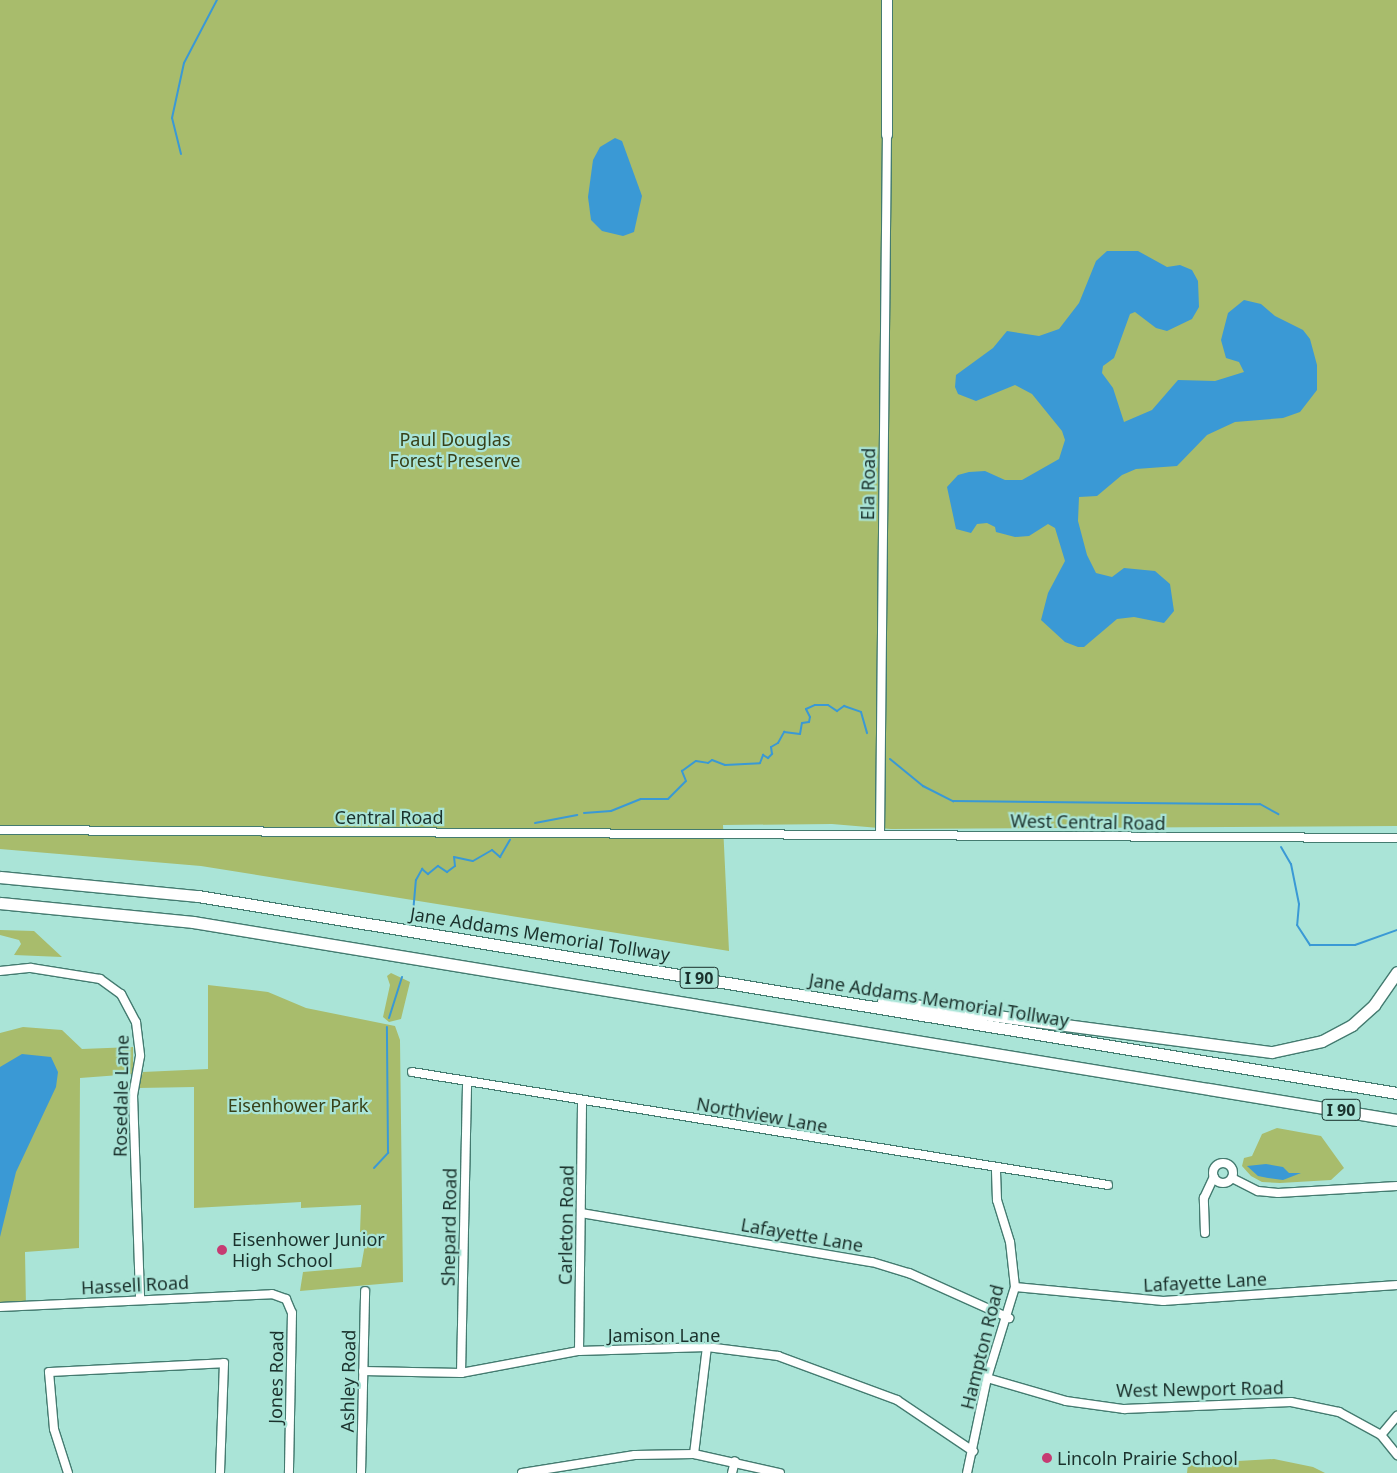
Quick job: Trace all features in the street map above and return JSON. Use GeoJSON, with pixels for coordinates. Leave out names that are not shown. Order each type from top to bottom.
{"type":"FeatureCollection","features":[{"type":"Feature","properties":{"kind":"highway","name":"Jane Addams Memorial Tollway"},"geometry":{"type":"LineString","coordinates":[[0,877],[198,896],[1397,1094]]}},
{"type":"Feature","properties":{"kind":"highway","name":"I 90"},"geometry":{"type":"LineString","coordinates":[[0,903],[193,922],[1397,1120]]}},
{"type":"Feature","properties":{"kind":"highway"},"geometry":{"type":"LineString","coordinates":[[769,990],[1272,1052],[1322,1041],[1352,1025],[1374,1005],[1397,972]]}},
{"type":"Feature","properties":{"kind":"main road"},"geometry":{"type":"LineString","coordinates":[[886,135],[887,0]]}},
{"type":"Feature","properties":{"kind":"street","name":"Ela Road"},"geometry":{"type":"LineString","coordinates":[[880,834],[886,135]]}},
{"type":"Feature","properties":{"kind":"street","name":"Central Road"},"geometry":{"type":"LineString","coordinates":[[0,830],[778,833]]}},
{"type":"Feature","properties":{"kind":"street","name":"West Central Road"},"geometry":{"type":"LineString","coordinates":[[778,833],[1397,838]]}},
{"type":"Feature","properties":{"kind":"street","name":"Rosedale Lane"},"geometry":{"type":"LineString","coordinates":[[0,971],[31,968],[100,979],[121,994],[136,1022],[140,1056],[133,1095],[140,1300]]}},
{"type":"Feature","properties":{"kind":"street","name":"Northview Lane"},"geometry":{"type":"LineString","coordinates":[[412,1072],[996,1169],[1108,1185]]}},
{"type":"Feature","properties":{"kind":"street","name":"Shepard Road"},"geometry":{"type":"LineString","coordinates":[[461,1373],[467,1081]]}},
{"type":"Feature","properties":{"kind":"street","name":"Carleton Road"},"geometry":{"type":"LineString","coordinates":[[579,1351],[582,1100]]}},
{"type":"Feature","properties":{"kind":"street"},"geometry":{"type":"LineString","coordinates":[[1205,1233],[1204,1198],[1214,1176],[1215,1167],[1225,1164],[1232,1169],[1232,1178]]}},
{"type":"Feature","properties":{"kind":"street","name":"Hampton Road"},"geometry":{"type":"LineString","coordinates":[[967,1473],[987,1378],[1008,1318],[1015,1287],[1010,1242],[997,1200],[996,1169]]}},
{"type":"Feature","properties":{"kind":"street"},"geometry":{"type":"LineString","coordinates":[[1214,1176],[1223,1183],[1232,1178]]}},
{"type":"Feature","properties":{"kind":"street"},"geometry":{"type":"LineString","coordinates":[[1232,1178],[1258,1191],[1278,1193],[1397,1186]]}},
{"type":"Feature","properties":{"kind":"street","name":"Lafayette Lane"},"geometry":{"type":"LineString","coordinates":[[581,1214],[872,1262],[909,1273],[1008,1318]]}},
{"type":"Feature","properties":{"kind":"street","name":"Lafayette Lane"},"geometry":{"type":"LineString","coordinates":[[1015,1287],[1163,1301],[1397,1285]]}},
{"type":"Feature","properties":{"kind":"street","name":"Ashley Road"},"geometry":{"type":"LineString","coordinates":[[361,1473],[365,1290]]}},
{"type":"Feature","properties":{"kind":"street","name":"Hassell Road"},"geometry":{"type":"LineString","coordinates":[[0,1307],[272,1294]]}},
{"type":"Feature","properties":{"kind":"street","name":"Jones Road"},"geometry":{"type":"LineString","coordinates":[[272,1294],[286,1298],[292,1313],[289,1473]]}},
{"type":"Feature","properties":{"kind":"street","name":"Jamison Lane"},"geometry":{"type":"LineString","coordinates":[[363,1371],[461,1373],[579,1351],[707,1347],[778,1356],[897,1400],[973,1451]]}},
{"type":"Feature","properties":{"kind":"street"},"geometry":{"type":"LineString","coordinates":[[694,1454],[707,1347]]}},
{"type":"Feature","properties":{"kind":"street"},"geometry":{"type":"LineString","coordinates":[[68,1473],[54,1429],[49,1372],[224,1363],[220,1473]]}},
{"type":"Feature","properties":{"kind":"street","name":"West Newport Road"},"geometry":{"type":"LineString","coordinates":[[987,1378],[1066,1401],[1124,1409],[1290,1402],[1339,1412],[1381,1435]]}},
{"type":"Feature","properties":{"kind":"street"},"geometry":{"type":"LineString","coordinates":[[1397,1416],[1381,1435],[1397,1456]]}},
{"type":"Feature","properties":{"kind":"street"},"geometry":{"type":"LineString","coordinates":[[522,1473],[566,1469],[635,1455],[694,1454],[735,1461],[780,1473]]}},
{"type":"Feature","properties":{"kind":"street"},"geometry":{"type":"LineString","coordinates":[[732,1473],[735,1461]]}},
{"type":"Feature","properties":{"kind":"green space","name":"Paul Douglas Forest Preserve"},"geometry":{"type":"Polygon","coordinates":[[[0,0],[1397,0],[1397,826],[891,829],[832,824],[723,825],[729,951],[201,866],[0,849],[0,0]]]}},
{"type":"Feature","properties":{"kind":"green space"},"geometry":{"type":"Polygon","coordinates":[[[0,930],[34,931],[62,957],[14,955],[21,944],[19,940],[0,935],[0,930]]]}},
{"type":"Feature","properties":{"kind":"green space"},"geometry":{"type":"Polygon","coordinates":[[[391,973],[410,982],[401,1019],[389,1022],[383,1017],[390,985],[387,976],[391,973]]]}},
{"type":"Feature","properties":{"kind":"green space","name":"Eisenhower Park"},"geometry":{"type":"Polygon","coordinates":[[[208,985],[268,992],[306,1008],[395,1026],[400,1040],[403,1282],[300,1291],[303,1272],[361,1267],[367,1233],[360,1232],[361,1205],[301,1208],[301,1202],[194,1208],[194,1087],[138,1088],[143,1072],[208,1069],[208,985]]]}},
{"type":"Feature","properties":{"kind":"green space"},"geometry":{"type":"Polygon","coordinates":[[[23,1027],[62,1030],[82,1049],[133,1047],[133,1074],[80,1078],[79,1248],[25,1252],[26,1306],[0,1307],[0,1033],[23,1027]]]}},
{"type":"Feature","properties":{"kind":"green space"},"geometry":{"type":"Polygon","coordinates":[[[1277,1128],[1321,1136],[1344,1168],[1331,1180],[1280,1183],[1262,1182],[1251,1176],[1242,1166],[1244,1158],[1252,1156],[1262,1134],[1277,1128]]]}},
{"type":"Feature","properties":{"kind":"green space"},"geometry":{"type":"Polygon","coordinates":[[[1274,1459],[1313,1467],[1325,1473],[1187,1473],[1188,1464],[1274,1459]]]}},
{"type":"Feature","properties":{"kind":"water"},"geometry":{"type":"Polygon","coordinates":[[[615,138],[622,141],[642,196],[634,232],[623,236],[602,231],[591,220],[588,197],[593,160],[600,147],[615,138]]]}},
{"type":"Feature","properties":{"kind":"water"},"geometry":{"type":"Polygon","coordinates":[[[1107,251],[1138,251],[1167,267],[1180,265],[1192,270],[1198,281],[1199,307],[1192,319],[1167,331],[1156,328],[1135,312],[1130,314],[1114,358],[1103,366],[1102,373],[1113,388],[1124,422],[1152,410],[1178,380],[1215,381],[1244,372],[1239,362],[1226,358],[1221,340],[1228,313],[1244,300],[1261,304],[1275,316],[1303,330],[1310,339],[1317,365],[1317,390],[1300,412],[1283,418],[1235,422],[1207,435],[1177,466],[1136,469],[1122,475],[1097,496],[1079,497],[1078,521],[1087,555],[1096,573],[1112,577],[1124,568],[1155,571],[1170,584],[1174,611],[1164,623],[1134,617],[1117,619],[1084,647],[1078,647],[1065,642],[1041,620],[1048,593],[1065,561],[1055,528],[1048,524],[1029,536],[1015,537],[996,532],[995,527],[987,523],[977,524],[971,533],[956,529],[947,487],[958,475],[969,472],[985,471],[1005,480],[1022,480],[1059,459],[1065,440],[1062,431],[1032,394],[1015,385],[976,401],[958,394],[955,387],[956,375],[993,348],[1007,331],[1039,336],[1059,329],[1079,303],[1096,261],[1107,251]]]}},
{"type":"Feature","properties":{"kind":"water"},"geometry":{"type":"Polygon","coordinates":[[[22,1054],[51,1057],[58,1072],[56,1087],[16,1172],[0,1237],[0,1067],[22,1054]]]}},
{"type":"Feature","properties":{"kind":"water"},"geometry":{"type":"Polygon","coordinates":[[[1266,1164],[1283,1167],[1289,1173],[1301,1173],[1283,1180],[1258,1176],[1247,1166],[1266,1164]]]}},
{"type":"Feature","properties":{"kind":"waterway"},"geometry":{"type":"LineString","coordinates":[[181,154],[172,118],[184,63],[217,0]]}},
{"type":"Feature","properties":{"kind":"waterway"},"geometry":{"type":"LineString","coordinates":[[584,813],[611,811],[641,799],[668,799],[686,781],[682,771],[696,761],[708,763],[712,760],[725,765],[760,763],[763,755],[768,758],[772,754],[771,747],[778,743],[784,732],[800,734],[802,723],[809,722],[810,717],[806,709],[815,705],[828,705],[837,711],[844,706],[861,712],[867,733]]}},
{"type":"Feature","properties":{"kind":"waterway"},"geometry":{"type":"LineString","coordinates":[[890,759],[923,786],[953,801],[1260,804],[1278,814]]}},
{"type":"Feature","properties":{"kind":"waterway"},"geometry":{"type":"LineString","coordinates":[[535,823],[577,815]]}},
{"type":"Feature","properties":{"kind":"waterway"},"geometry":{"type":"LineString","coordinates":[[413,913],[416,880],[422,869],[428,874],[438,866],[447,872],[455,866],[454,857],[473,861],[492,850],[500,857],[510,840]]}},
{"type":"Feature","properties":{"kind":"waterway"},"geometry":{"type":"LineString","coordinates":[[1281,847],[1291,864],[1299,904],[1297,925],[1310,945],[1355,945],[1397,930]]}},
{"type":"Feature","properties":{"kind":"waterway"},"geometry":{"type":"LineString","coordinates":[[389,1018],[402,977]]}},
{"type":"Feature","properties":{"kind":"waterway"},"geometry":{"type":"LineString","coordinates":[[374,1168],[388,1153],[387,1027]]}},
{"type":"Feature","properties":{"kind":"place","name":"Eisenhower Junior High School"},"geometry":{"type":"Point","coordinates":[222,1250]}},
{"type":"Feature","properties":{"kind":"place","name":"Lincoln Prairie School"},"geometry":{"type":"Point","coordinates":[1047,1458]}}]}
